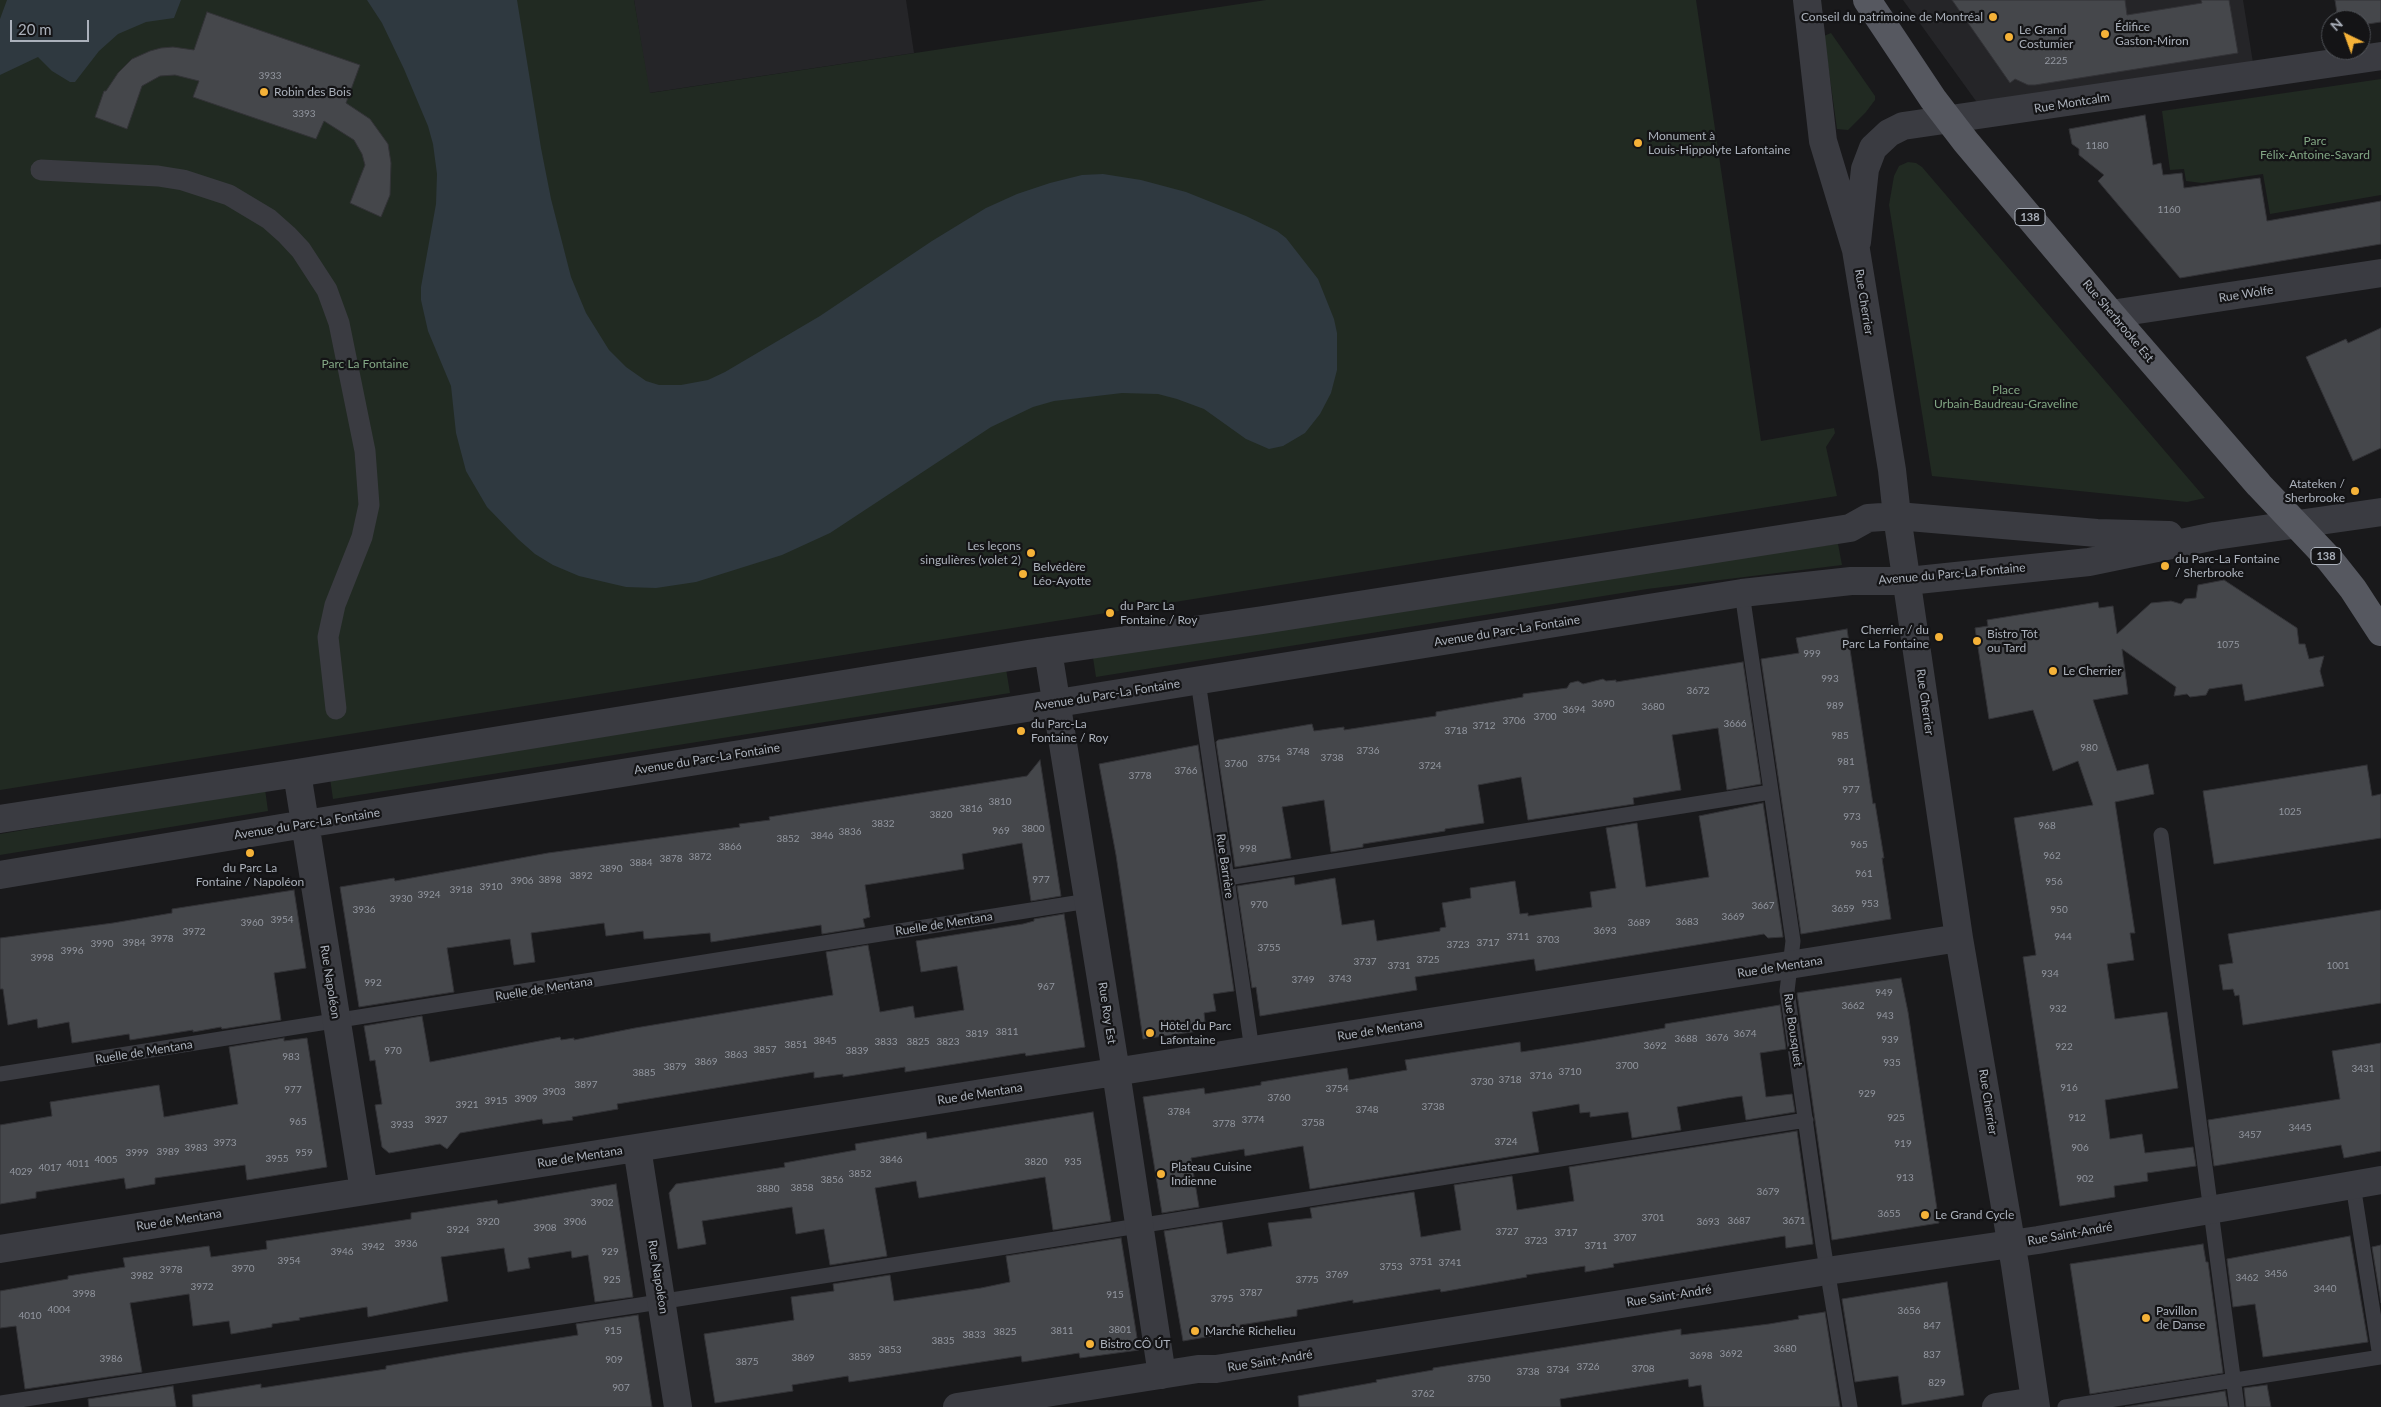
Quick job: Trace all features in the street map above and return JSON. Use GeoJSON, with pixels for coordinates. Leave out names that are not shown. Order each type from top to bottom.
{"type":"FeatureCollection","features":[{"type":"Feature","properties":{"kind":"main road","name":"Rue Sherbrooke Est"},"geometry":{"type":"LineString","coordinates":[[1867,0],[1948,119],[2111,314],[2296,526],[2330,560],[2353,589],[2381,632]]}},
{"type":"Feature","properties":{"kind":"street","name":"Rue Cherrier"},"geometry":{"type":"LineString","coordinates":[[1807,0],[1822,141],[1856,250],[1892,470],[1897,516],[1959,938],[1984,1075],[2036,1404]]}},
{"type":"Feature","properties":{"kind":"street","name":"Rue Montcalm"},"geometry":{"type":"LineString","coordinates":[[1856,250],[1865,170],[1873,148],[1889,133],[1903,126],[2381,56]]}},
{"type":"Feature","properties":{"kind":"street"},"geometry":{"type":"LineString","coordinates":[[41,170],[158,176],[183,180],[229,195],[269,219],[287,234],[301,250],[327,290],[339,323],[365,451],[370,505],[362,536],[335,604],[328,637],[336,709]]}},
{"type":"Feature","properties":{"kind":"street","name":"Rue Wolfe"},"geometry":{"type":"LineString","coordinates":[[2111,314],[2381,273]]}},
{"type":"Feature","properties":{"kind":"street","name":"Avenue du Parc-La Fontaine"},"geometry":{"type":"LineString","coordinates":[[0,875],[305,824],[1742,593],[1851,581],[1908,581],[2089,562],[2215,536],[2296,526],[2381,512]]}},
{"type":"Feature","properties":{"kind":"street","name":"Avenue du Parc-La Fontaine"},"geometry":{"type":"LineString","coordinates":[[0,819],[297,773],[1048,651],[1263,620],[1850,528],[1868,518],[1897,516],[2097,532],[2215,536]]}},
{"type":"Feature","properties":{"kind":"street","name":"Rue Roy Est"},"geometry":{"type":"LineString","coordinates":[[1048,651],[1116,1072],[1162,1375]]}},
{"type":"Feature","properties":{"kind":"street","name":"Rue Napoléon"},"geometry":{"type":"LineString","coordinates":[[297,773],[364,1191]]}},
{"type":"Feature","properties":{"kind":"street","name":"Rue de Mentana"},"geometry":{"type":"LineString","coordinates":[[0,1249],[1959,938]]}},
{"type":"Feature","properties":{"kind":"street","name":"Rue Napoléon"},"geometry":{"type":"LineString","coordinates":[[637,1148],[678,1407]]}},
{"type":"Feature","properties":{"kind":"street","name":"Rue Saint-André"},"geometry":{"type":"LineString","coordinates":[[957,1407],[1074,1398],[1162,1375],[1198,1369],[1216,1369],[1827,1271],[2011,1244],[2381,1180]]}},
{"type":"Feature","properties":{"kind":"street"},"geometry":{"type":"LineString","coordinates":[[1996,1407],[2036,1404]]}},
{"type":"Feature","properties":{"kind":"lane","name":"Rue Bousquet"},"geometry":{"type":"LineString","coordinates":[[1742,593],[1793,941],[1787,991],[1827,1271],[1850,1407]]}},
{"type":"Feature","properties":{"kind":"lane","name":"Rue Barrière"},"geometry":{"type":"LineString","coordinates":[[1198,681],[1252,1050]]}},
{"type":"Feature","properties":{"kind":"lane"},"geometry":{"type":"LineString","coordinates":[[1227,878],[1771,792]]}},
{"type":"Feature","properties":{"kind":"lane"},"geometry":{"type":"LineString","coordinates":[[2161,835],[2238,1407]]}},
{"type":"Feature","properties":{"kind":"lane","name":"Ruelle de Mentana"},"geometry":{"type":"LineString","coordinates":[[0,1074],[1088,901]]}},
{"type":"Feature","properties":{"kind":"lane"},"geometry":{"type":"LineString","coordinates":[[0,1403],[662,1301],[1139,1224],[1806,1120]]}},
{"type":"Feature","properties":{"kind":"lane"},"geometry":{"type":"LineString","coordinates":[[2065,1407],[2381,1357],[2353,1185]]}},
{"type":"Feature","properties":{"kind":"shaded area"},"geometry":{"type":"Polygon","coordinates":[[[7,0],[181,0],[174,18],[146,22],[118,34],[99,51],[75,82],[70,82],[52,71],[38,57],[0,75],[0,19],[7,0]]]}},
{"type":"Feature","properties":{"kind":"shaded area"},"geometry":{"type":"Polygon","coordinates":[[[367,0],[517,0],[541,148],[551,199],[571,277],[586,313],[609,350],[626,367],[646,381],[659,385],[681,385],[708,380],[820,316],[932,241],[986,208],[1017,194],[1050,183],[1082,175],[1103,174],[1141,180],[1186,192],[1246,216],[1277,231],[1286,238],[1318,279],[1334,319],[1337,333],[1337,370],[1331,393],[1320,414],[1305,433],[1283,446],[1269,449],[1246,439],[1204,409],[1158,394],[1122,393],[1054,401],[1033,407],[991,427],[830,533],[782,555],[696,582],[656,588],[626,587],[579,576],[553,565],[535,554],[518,539],[487,507],[466,471],[456,433],[451,386],[428,331],[421,300],[421,287],[436,204],[437,174],[433,144],[428,126],[404,69],[382,23],[367,0]]]}},
{"type":"Feature","properties":{"kind":"shaded area"},"geometry":{"type":"Polygon","coordinates":[[[634,0],[906,0],[914,53],[649,93],[634,0]]]}},
{"type":"Feature","properties":{"kind":"shaded area","name":"Édifice Gaston-Miron"},"geometry":{"type":"Polygon","coordinates":[[[1903,0],[2243,0],[2254,69],[1981,108],[1903,0]]]}},
{"type":"Feature","properties":{"kind":"green space","name":"Parc La Fontaine"},"geometry":{"type":"Polygon","coordinates":[[[0,0],[634,0],[650,93],[1266,0],[1696,0],[1761,441],[1834,428],[1835,433],[1826,447],[1837,496],[0,790],[0,0]]]}},
{"type":"Feature","properties":{"kind":"green space"},"geometry":{"type":"Polygon","coordinates":[[[1831,33],[1875,96],[1875,100],[1866,112],[1848,130],[1837,129],[1824,36],[1831,33]]]}},
{"type":"Feature","properties":{"kind":"green space","name":"Parc Félix-Antoine-Savard"},"geometry":{"type":"Polygon","coordinates":[[[2381,79],[2381,195],[2270,214],[2263,174],[2202,183],[2186,181],[2184,169],[2170,170],[2162,111],[2381,79]]]}},
{"type":"Feature","properties":{"kind":"green space","name":"Place Urbain-Baudreau-Graveline"},"geometry":{"type":"Polygon","coordinates":[[[1908,162],[1916,163],[1922,167],[2205,498],[2187,502],[1932,476],[1889,205],[1894,176],[1899,166],[1908,162]]]}},
{"type":"Feature","properties":{"kind":"green space"},"geometry":{"type":"Polygon","coordinates":[[[1838,544],[1842,565],[1647,589],[1096,677],[1093,658],[1746,554],[1838,544]]]}},
{"type":"Feature","properties":{"kind":"green space"},"geometry":{"type":"Polygon","coordinates":[[[1006,669],[1010,693],[333,799],[330,778],[1006,669]]]}},
{"type":"Feature","properties":{"kind":"green space"},"geometry":{"type":"Polygon","coordinates":[[[265,789],[268,811],[0,855],[0,834],[265,789]]]}},
{"type":"Feature","properties":{"kind":"building","name":"Édifice Gaston-Miron"},"geometry":{"type":"Polygon","coordinates":[[[1952,0],[2125,0],[2127,15],[2202,3],[2201,0],[2229,0],[2238,53],[2035,85],[2028,85],[2015,79],[2010,83],[1952,0]]]}},
{"type":"Feature","properties":{"kind":"building"},"geometry":{"type":"Polygon","coordinates":[[[2335,0],[2381,0],[2381,22],[2371,24],[2371,10],[2336,10],[2335,0]]]}},
{"type":"Feature","properties":{"kind":"building"},"geometry":{"type":"Polygon","coordinates":[[[207,12],[360,65],[346,103],[370,119],[388,144],[391,163],[390,195],[381,217],[350,203],[365,165],[362,154],[354,140],[324,121],[316,139],[193,97],[199,81],[175,75],[160,76],[142,86],[127,129],[95,117],[104,91],[106,91],[118,73],[132,59],[161,48],[173,47],[194,50],[207,12]]]}},
{"type":"Feature","properties":{"kind":"building"},"geometry":{"type":"Polygon","coordinates":[[[2145,115],[2153,165],[2161,163],[2163,175],[2182,173],[2184,188],[2260,178],[2267,221],[2381,201],[2381,244],[2180,278],[2098,181],[2104,175],[2079,155],[2079,149],[2072,144],[2069,129],[2145,115]]]}},
{"type":"Feature","properties":{"kind":"building"},"geometry":{"type":"Polygon","coordinates":[[[2381,328],[2381,448],[2353,461],[2306,357],[2346,339],[2348,343],[2381,328]]]}},
{"type":"Feature","properties":{"kind":"building"},"geometry":{"type":"Polygon","coordinates":[[[2224,580],[2297,628],[2299,644],[2305,644],[2309,659],[2324,656],[2320,671],[2324,686],[2245,701],[2242,684],[2209,689],[2206,695],[2190,697],[2187,694],[2174,696],[2176,687],[2122,649],[2128,694],[2093,700],[2117,771],[2148,764],[2154,794],[2115,802],[2135,933],[2130,933],[2134,960],[2107,964],[2115,1019],[2167,1012],[2178,1088],[2105,1100],[2110,1139],[2142,1134],[2145,1153],[2193,1147],[2196,1166],[2147,1173],[2148,1181],[2114,1186],[2115,1197],[2060,1206],[2023,957],[2036,955],[2014,818],[2093,805],[2078,761],[2053,771],[2033,710],[1989,719],[1975,628],[1988,626],[1987,620],[2098,602],[2099,608],[2113,606],[2117,634],[2151,603],[2171,601],[2181,604],[2185,599],[2196,598],[2198,585],[2224,580]]]}},
{"type":"Feature","properties":{"kind":"building"},"geometry":{"type":"Polygon","coordinates":[[[1847,629],[1873,804],[1875,803],[1884,858],[1882,858],[1891,919],[1801,934],[1761,659],[1799,653],[1796,638],[1847,629]]]}},
{"type":"Feature","properties":{"kind":"building"},"geometry":{"type":"Polygon","coordinates":[[[1743,662],[1761,784],[1727,790],[1718,728],[1672,735],[1681,790],[1633,798],[1634,804],[1528,820],[1521,777],[1478,785],[1484,823],[1363,844],[1363,847],[1331,852],[1324,800],[1282,807],[1291,858],[1235,867],[1216,742],[1218,740],[1312,724],[1314,731],[1344,727],[1344,730],[1436,716],[1436,712],[1523,697],[1523,694],[1567,688],[1570,683],[1578,681],[1583,684],[1603,679],[1606,681],[1616,680],[1616,682],[1743,662]]]}},
{"type":"Feature","properties":{"kind":"building"},"geometry":{"type":"Polygon","coordinates":[[[1198,745],[1234,991],[1213,994],[1216,1011],[1204,1013],[1206,1030],[1143,1039],[1116,855],[1099,764],[1198,745]]]}},
{"type":"Feature","properties":{"kind":"building"},"geometry":{"type":"Polygon","coordinates":[[[1040,760],[1061,896],[1031,901],[1022,843],[962,854],[964,869],[865,885],[870,917],[863,919],[865,927],[822,934],[821,925],[711,942],[710,933],[644,939],[643,931],[606,936],[604,923],[531,933],[535,962],[514,965],[510,939],[447,948],[454,992],[359,1007],[340,887],[394,878],[395,881],[548,853],[740,827],[739,824],[770,820],[769,817],[1027,776],[1040,760]]]}},
{"type":"Feature","properties":{"kind":"building"},"geometry":{"type":"Polygon","coordinates":[[[2367,765],[2372,796],[2381,794],[2381,838],[2214,864],[2203,791],[2367,765]]]}},
{"type":"Feature","properties":{"kind":"building"},"geometry":{"type":"Polygon","coordinates":[[[1763,803],[1783,937],[1768,938],[1764,934],[1536,971],[1534,959],[1415,977],[1417,990],[1260,1016],[1256,987],[1252,988],[1237,886],[1294,877],[1295,885],[1335,878],[1342,925],[1374,920],[1377,941],[1440,931],[1440,928],[1446,927],[1442,903],[1471,898],[1470,888],[1515,881],[1520,914],[1528,913],[1528,916],[1592,907],[1590,892],[1616,888],[1606,828],[1637,823],[1646,887],[1709,877],[1699,816],[1763,803]]]}},
{"type":"Feature","properties":{"kind":"building"},"geometry":{"type":"Polygon","coordinates":[[[294,890],[306,968],[274,973],[281,1020],[222,1029],[221,1027],[193,1032],[193,1030],[130,1040],[129,1034],[72,1043],[69,1022],[38,1028],[37,1019],[8,1025],[3,989],[0,989],[0,938],[113,923],[172,913],[172,909],[294,890]]]}},
{"type":"Feature","properties":{"kind":"building"},"geometry":{"type":"Polygon","coordinates":[[[2381,910],[2381,1003],[2243,1025],[2239,995],[2235,996],[2233,989],[2223,990],[2219,965],[2233,963],[2228,934],[2381,910]]]}},
{"type":"Feature","properties":{"kind":"building"},"geometry":{"type":"Polygon","coordinates":[[[1064,914],[1085,1047],[1026,1056],[1025,1053],[905,1072],[905,1067],[843,1077],[843,1074],[814,1078],[814,1072],[617,1104],[618,1109],[572,1117],[573,1120],[543,1124],[542,1119],[460,1133],[447,1149],[440,1144],[389,1153],[382,1147],[375,1105],[382,1104],[375,1060],[370,1061],[364,1026],[422,1016],[430,1062],[560,1037],[561,1040],[574,1038],[574,1040],[833,995],[826,952],[868,945],[880,1012],[913,1006],[915,1018],[964,1010],[957,966],[921,972],[916,941],[1023,924],[1034,921],[1034,919],[1064,914]]]}},
{"type":"Feature","properties":{"kind":"building"},"geometry":{"type":"Polygon","coordinates":[[[1901,978],[1908,1012],[1939,1223],[1832,1240],[1797,993],[1901,978]]]}},
{"type":"Feature","properties":{"kind":"building"},"geometry":{"type":"Polygon","coordinates":[[[1780,1005],[1786,1049],[1760,1053],[1766,1097],[1792,1094],[1795,1112],[1746,1120],[1742,1096],[1727,1098],[1677,1107],[1681,1130],[1632,1138],[1628,1112],[1590,1117],[1590,1112],[1580,1113],[1579,1104],[1532,1112],[1539,1152],[1310,1189],[1303,1146],[1245,1156],[1244,1149],[1191,1158],[1199,1207],[1162,1213],[1143,1097],[1204,1088],[1205,1094],[1261,1085],[1261,1082],[1347,1068],[1349,1080],[1407,1070],[1405,1060],[1520,1042],[1521,1052],[1665,1028],[1665,1024],[1780,1005]]]}},
{"type":"Feature","properties":{"kind":"building"},"geometry":{"type":"Polygon","coordinates":[[[284,1038],[284,1041],[307,1038],[327,1167],[247,1180],[245,1165],[155,1178],[155,1184],[126,1189],[124,1178],[36,1192],[36,1198],[0,1204],[0,1125],[52,1116],[50,1102],[159,1085],[164,1117],[238,1104],[229,1047],[284,1038]]]}},
{"type":"Feature","properties":{"kind":"building"},"geometry":{"type":"Polygon","coordinates":[[[2381,1043],[2381,1151],[2344,1158],[2341,1145],[2214,1166],[2208,1120],[2340,1099],[2332,1051],[2381,1043]]]}},
{"type":"Feature","properties":{"kind":"building"},"geometry":{"type":"Polygon","coordinates":[[[1093,1112],[1111,1221],[1053,1230],[1045,1177],[919,1198],[916,1181],[875,1188],[887,1256],[830,1265],[824,1229],[796,1234],[792,1207],[702,1221],[706,1244],[678,1249],[669,1193],[676,1184],[785,1167],[784,1163],[856,1150],[855,1144],[926,1132],[927,1139],[1093,1112]]]}},
{"type":"Feature","properties":{"kind":"building"},"geometry":{"type":"Polygon","coordinates":[[[1797,1131],[1813,1244],[1786,1248],[1785,1236],[1613,1264],[1614,1267],[1585,1272],[1585,1266],[1526,1275],[1527,1277],[1441,1292],[1440,1289],[1353,1303],[1353,1300],[1297,1310],[1297,1316],[1240,1325],[1241,1331],[1183,1341],[1164,1231],[1222,1222],[1227,1254],[1272,1246],[1268,1223],[1312,1218],[1310,1208],[1414,1192],[1421,1237],[1461,1230],[1454,1185],[1512,1176],[1517,1210],[1574,1201],[1569,1167],[1797,1131]]]}},
{"type":"Feature","properties":{"kind":"building"},"geometry":{"type":"Polygon","coordinates":[[[616,1184],[633,1297],[595,1302],[588,1255],[572,1258],[571,1251],[528,1258],[530,1268],[508,1272],[504,1248],[441,1257],[448,1301],[368,1317],[367,1307],[299,1318],[300,1320],[272,1324],[272,1327],[231,1334],[229,1321],[193,1326],[189,1294],[130,1303],[142,1372],[25,1389],[16,1326],[0,1328],[0,1291],[68,1279],[68,1276],[125,1267],[123,1258],[209,1246],[211,1257],[267,1249],[266,1241],[411,1219],[411,1213],[497,1200],[498,1204],[616,1184]]]}},
{"type":"Feature","properties":{"kind":"building"},"geometry":{"type":"Polygon","coordinates":[[[2350,1236],[2368,1342],[2263,1357],[2255,1304],[2233,1307],[2227,1259],[2350,1236]]]}},
{"type":"Feature","properties":{"kind":"building"},"geometry":{"type":"Polygon","coordinates":[[[1121,1238],[1139,1350],[1080,1358],[1079,1353],[1022,1362],[1021,1356],[849,1382],[848,1376],[792,1385],[793,1391],[715,1403],[704,1334],[794,1320],[791,1297],[834,1291],[833,1284],[890,1275],[894,1301],[981,1288],[1010,1282],[1006,1256],[1121,1238]]]}},
{"type":"Feature","properties":{"kind":"building","name":"Pavillon de Danse"},"geometry":{"type":"Polygon","coordinates":[[[2203,1244],[2206,1262],[2208,1262],[2223,1373],[2090,1394],[2070,1264],[2203,1244]]]}},
{"type":"Feature","properties":{"kind":"building"},"geometry":{"type":"Polygon","coordinates":[[[2381,1245],[2381,1303],[2372,1247],[2381,1245]]]}},
{"type":"Feature","properties":{"kind":"building"},"geometry":{"type":"Polygon","coordinates":[[[1947,1282],[1964,1395],[1902,1405],[1898,1376],[1855,1382],[1842,1299],[1947,1282]]]}},
{"type":"Feature","properties":{"kind":"building"},"geometry":{"type":"Polygon","coordinates":[[[1825,1312],[1840,1407],[1704,1407],[1701,1385],[1689,1387],[1688,1379],[1560,1399],[1561,1407],[1299,1407],[1298,1396],[1377,1382],[1376,1380],[1433,1370],[1433,1368],[1681,1329],[1681,1335],[1769,1324],[1799,1319],[1798,1316],[1825,1312]]]}},
{"type":"Feature","properties":{"kind":"building"},"geometry":{"type":"Polygon","coordinates":[[[638,1315],[652,1407],[193,1407],[192,1395],[261,1384],[261,1388],[386,1369],[386,1366],[578,1335],[576,1324],[638,1315]]]}},
{"type":"Feature","properties":{"kind":"building"},"geometry":{"type":"Polygon","coordinates":[[[2267,1385],[2271,1407],[2246,1407],[2244,1388],[2267,1385]]]}},
{"type":"Feature","properties":{"kind":"building"},"geometry":{"type":"Polygon","coordinates":[[[173,1386],[176,1407],[89,1407],[88,1399],[173,1386]]]}},
{"type":"Feature","properties":{"kind":"building"},"geometry":{"type":"Polygon","coordinates":[[[2225,1391],[2228,1407],[2125,1407],[2225,1391]]]}},
{"type":"Feature","properties":{"kind":"place","name":"Conseil du patrimoine de Montréal"},"geometry":{"type":"Point","coordinates":[1993,17]}},
{"type":"Feature","properties":{"kind":"place","name":"Édifice Gaston-Miron"},"geometry":{"type":"Point","coordinates":[2105,34]}},
{"type":"Feature","properties":{"kind":"place","name":"Le Grand Costumier"},"geometry":{"type":"Point","coordinates":[2009,37]}},
{"type":"Feature","properties":{"kind":"place","name":"Robin des Bois"},"geometry":{"type":"Point","coordinates":[264,92]}},
{"type":"Feature","properties":{"kind":"place","name":"Monument à Louis-Hippolyte Lafontaine"},"geometry":{"type":"Point","coordinates":[1638,143]}},
{"type":"Feature","properties":{"kind":"place","name":"Atateken / Sherbrooke"},"geometry":{"type":"Point","coordinates":[2355,491]}},
{"type":"Feature","properties":{"kind":"place","name":"Les leçons singulières (volet 2)"},"geometry":{"type":"Point","coordinates":[1031,553]}},
{"type":"Feature","properties":{"kind":"place","name":"du Parc-La Fontaine / Sherbrooke"},"geometry":{"type":"Point","coordinates":[2165,566]}},
{"type":"Feature","properties":{"kind":"place","name":"Belvédère Léo-Ayotte"},"geometry":{"type":"Point","coordinates":[1023,574]}},
{"type":"Feature","properties":{"kind":"place","name":"du Parc La Fontaine / Roy"},"geometry":{"type":"Point","coordinates":[1110,613]}},
{"type":"Feature","properties":{"kind":"place","name":"Cherrier / du Parc La Fontaine"},"geometry":{"type":"Point","coordinates":[1939,637]}},
{"type":"Feature","properties":{"kind":"place","name":"Bistro Tôt ou Tard"},"geometry":{"type":"Point","coordinates":[1977,641]}},
{"type":"Feature","properties":{"kind":"place","name":"Le Cherrier"},"geometry":{"type":"Point","coordinates":[2053,671]}},
{"type":"Feature","properties":{"kind":"place","name":"du Parc-La Fontaine / Roy"},"geometry":{"type":"Point","coordinates":[1021,731]}},
{"type":"Feature","properties":{"kind":"place","name":"du Parc La Fontaine / Napoléon"},"geometry":{"type":"Point","coordinates":[250,853]}},
{"type":"Feature","properties":{"kind":"place","name":"Hôtel du Parc Lafontaine"},"geometry":{"type":"Point","coordinates":[1150,1033]}},
{"type":"Feature","properties":{"kind":"place","name":"Plateau Cuisine Indienne"},"geometry":{"type":"Point","coordinates":[1161,1174]}},
{"type":"Feature","properties":{"kind":"place","name":"Le Grand Cycle"},"geometry":{"type":"Point","coordinates":[1925,1215]}},
{"type":"Feature","properties":{"kind":"place","name":"Pavillon de Danse"},"geometry":{"type":"Point","coordinates":[2146,1318]}},
{"type":"Feature","properties":{"kind":"place","name":"Marché Richelieu"},"geometry":{"type":"Point","coordinates":[1195,1331]}},
{"type":"Feature","properties":{"kind":"place","name":"Bistro CÔ ÚT"},"geometry":{"type":"Point","coordinates":[1090,1344]}}]}
